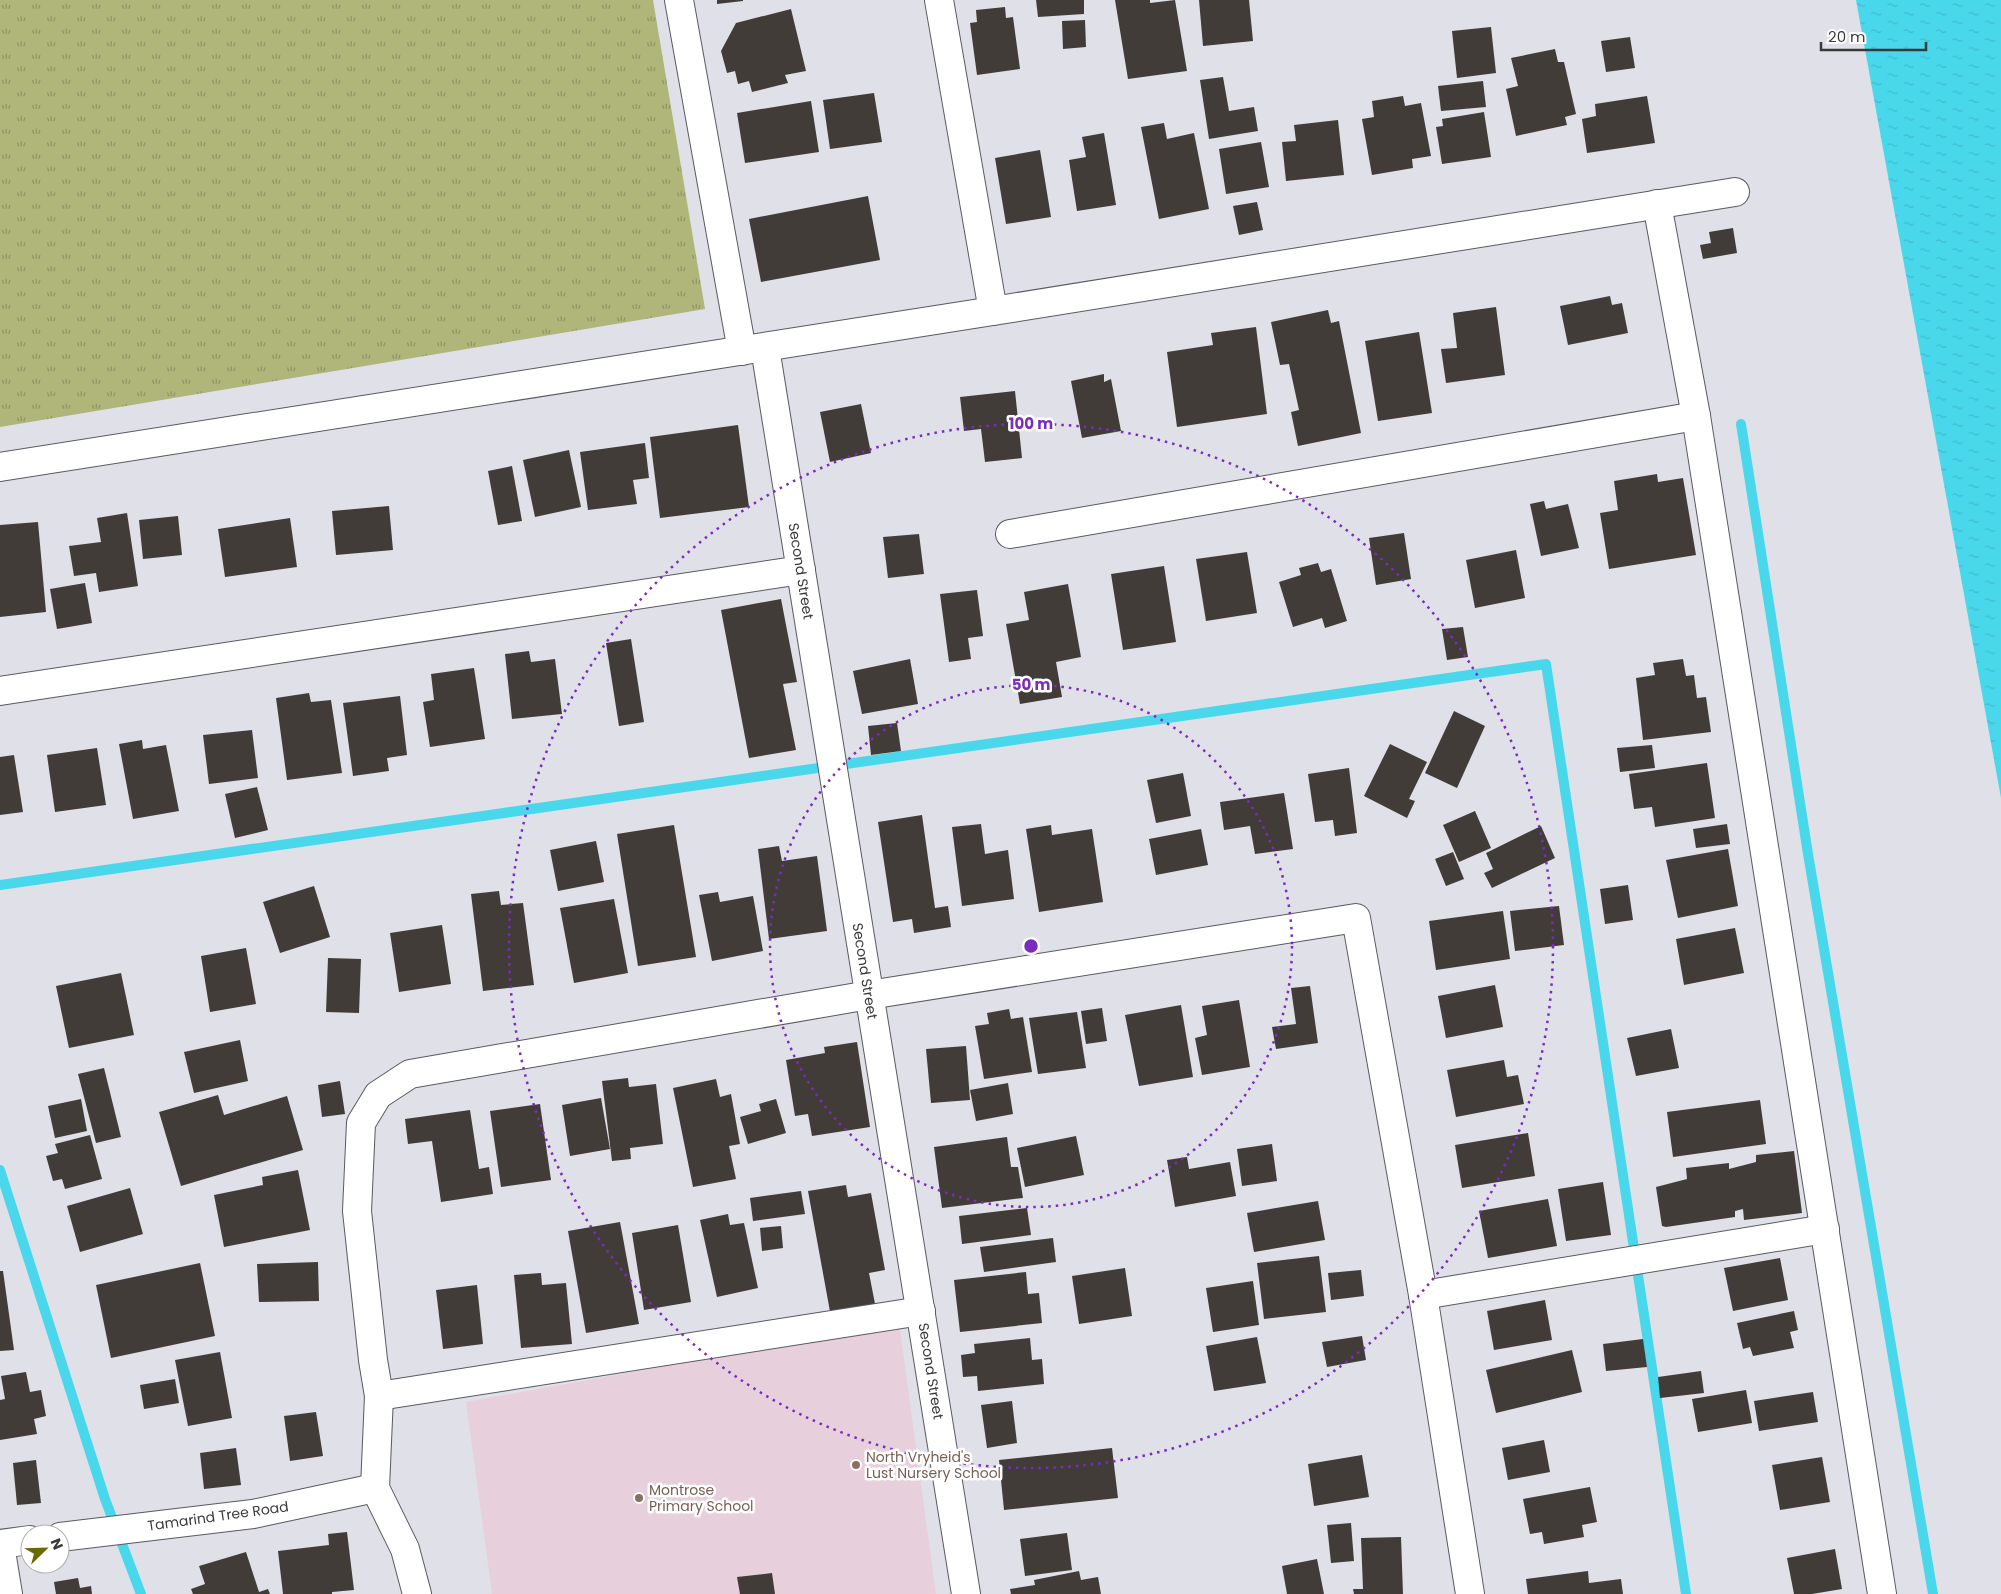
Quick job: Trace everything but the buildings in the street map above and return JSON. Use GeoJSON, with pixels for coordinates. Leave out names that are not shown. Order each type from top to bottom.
{"type":"FeatureCollection","features":[{"type":"Feature","properties":{"kind":"street","name":"Second Street"},"geometry":{"type":"LineString","coordinates":[[679,0],[801,570],[966,1594]]}},
{"type":"Feature","properties":{"kind":"street"},"geometry":{"type":"LineString","coordinates":[[938,0],[994,311]]}},
{"type":"Feature","properties":{"kind":"street"},"geometry":{"type":"LineString","coordinates":[[0,467],[994,311],[1735,192]]}},
{"type":"Feature","properties":{"kind":"street"},"geometry":{"type":"LineString","coordinates":[[1658,204],[1696,416],[1882,1594]]}},
{"type":"Feature","properties":{"kind":"street"},"geometry":{"type":"LineString","coordinates":[[1010,534],[1696,416]]}},
{"type":"Feature","properties":{"kind":"street"},"geometry":{"type":"LineString","coordinates":[[0,690],[801,570]]}},
{"type":"Feature","properties":{"kind":"street"},"geometry":{"type":"LineString","coordinates":[[417,1594],[405,1549],[375,1488],[379,1396],[373,1360],[357,1211],[361,1123],[378,1095],[410,1074],[869,995],[1356,918],[1424,1295],[1470,1594]]}},
{"type":"Feature","properties":{"kind":"street"},"geometry":{"type":"LineString","coordinates":[[1424,1295],[1825,1229]]}},
{"type":"Feature","properties":{"kind":"street"},"geometry":{"type":"LineString","coordinates":[[379,1396],[921,1311]]}},
{"type":"Feature","properties":{"kind":"street","name":"Tamarind Tree Road"},"geometry":{"type":"LineString","coordinates":[[70,1536],[253,1514],[375,1488]]}},
{"type":"Feature","properties":{"kind":"street"},"geometry":{"type":"LineString","coordinates":[[8,1594],[0,1544],[20,1541]]}},
{"type":"Feature","properties":{"kind":"shaded area","name":"Montrose Primary School"},"geometry":{"type":"Polygon","coordinates":[[[900,1329],[936,1594],[492,1594],[466,1402],[777,1346],[900,1329]]]}},
{"type":"Feature","properties":{"kind":"green space"},"geometry":{"type":"Polygon","coordinates":[[[0,0],[653,0],[705,309],[0,427],[0,0]]]}},
{"type":"Feature","properties":{"kind":"water"},"geometry":{"type":"Polygon","coordinates":[[[1856,0],[2001,0],[2001,798],[1856,0]]]}},
{"type":"Feature","properties":{"kind":"waterway"},"geometry":{"type":"LineString","coordinates":[[1741,424],[1808,854],[1933,1594]]}},
{"type":"Feature","properties":{"kind":"waterway"},"geometry":{"type":"LineString","coordinates":[[0,885],[1546,664],[1686,1594]]}},
{"type":"Feature","properties":{"kind":"waterway"},"geometry":{"type":"LineString","coordinates":[[0,1170],[105,1499],[141,1594]]}},
{"type":"Feature","properties":{"kind":"place","name":"North Vryheid's Lust Nursery School"},"geometry":{"type":"Point","coordinates":[856,1465]}},
{"type":"Feature","properties":{"kind":"place","name":"Montrose Primary School"},"geometry":{"type":"Point","coordinates":[639,1498]}}]}
